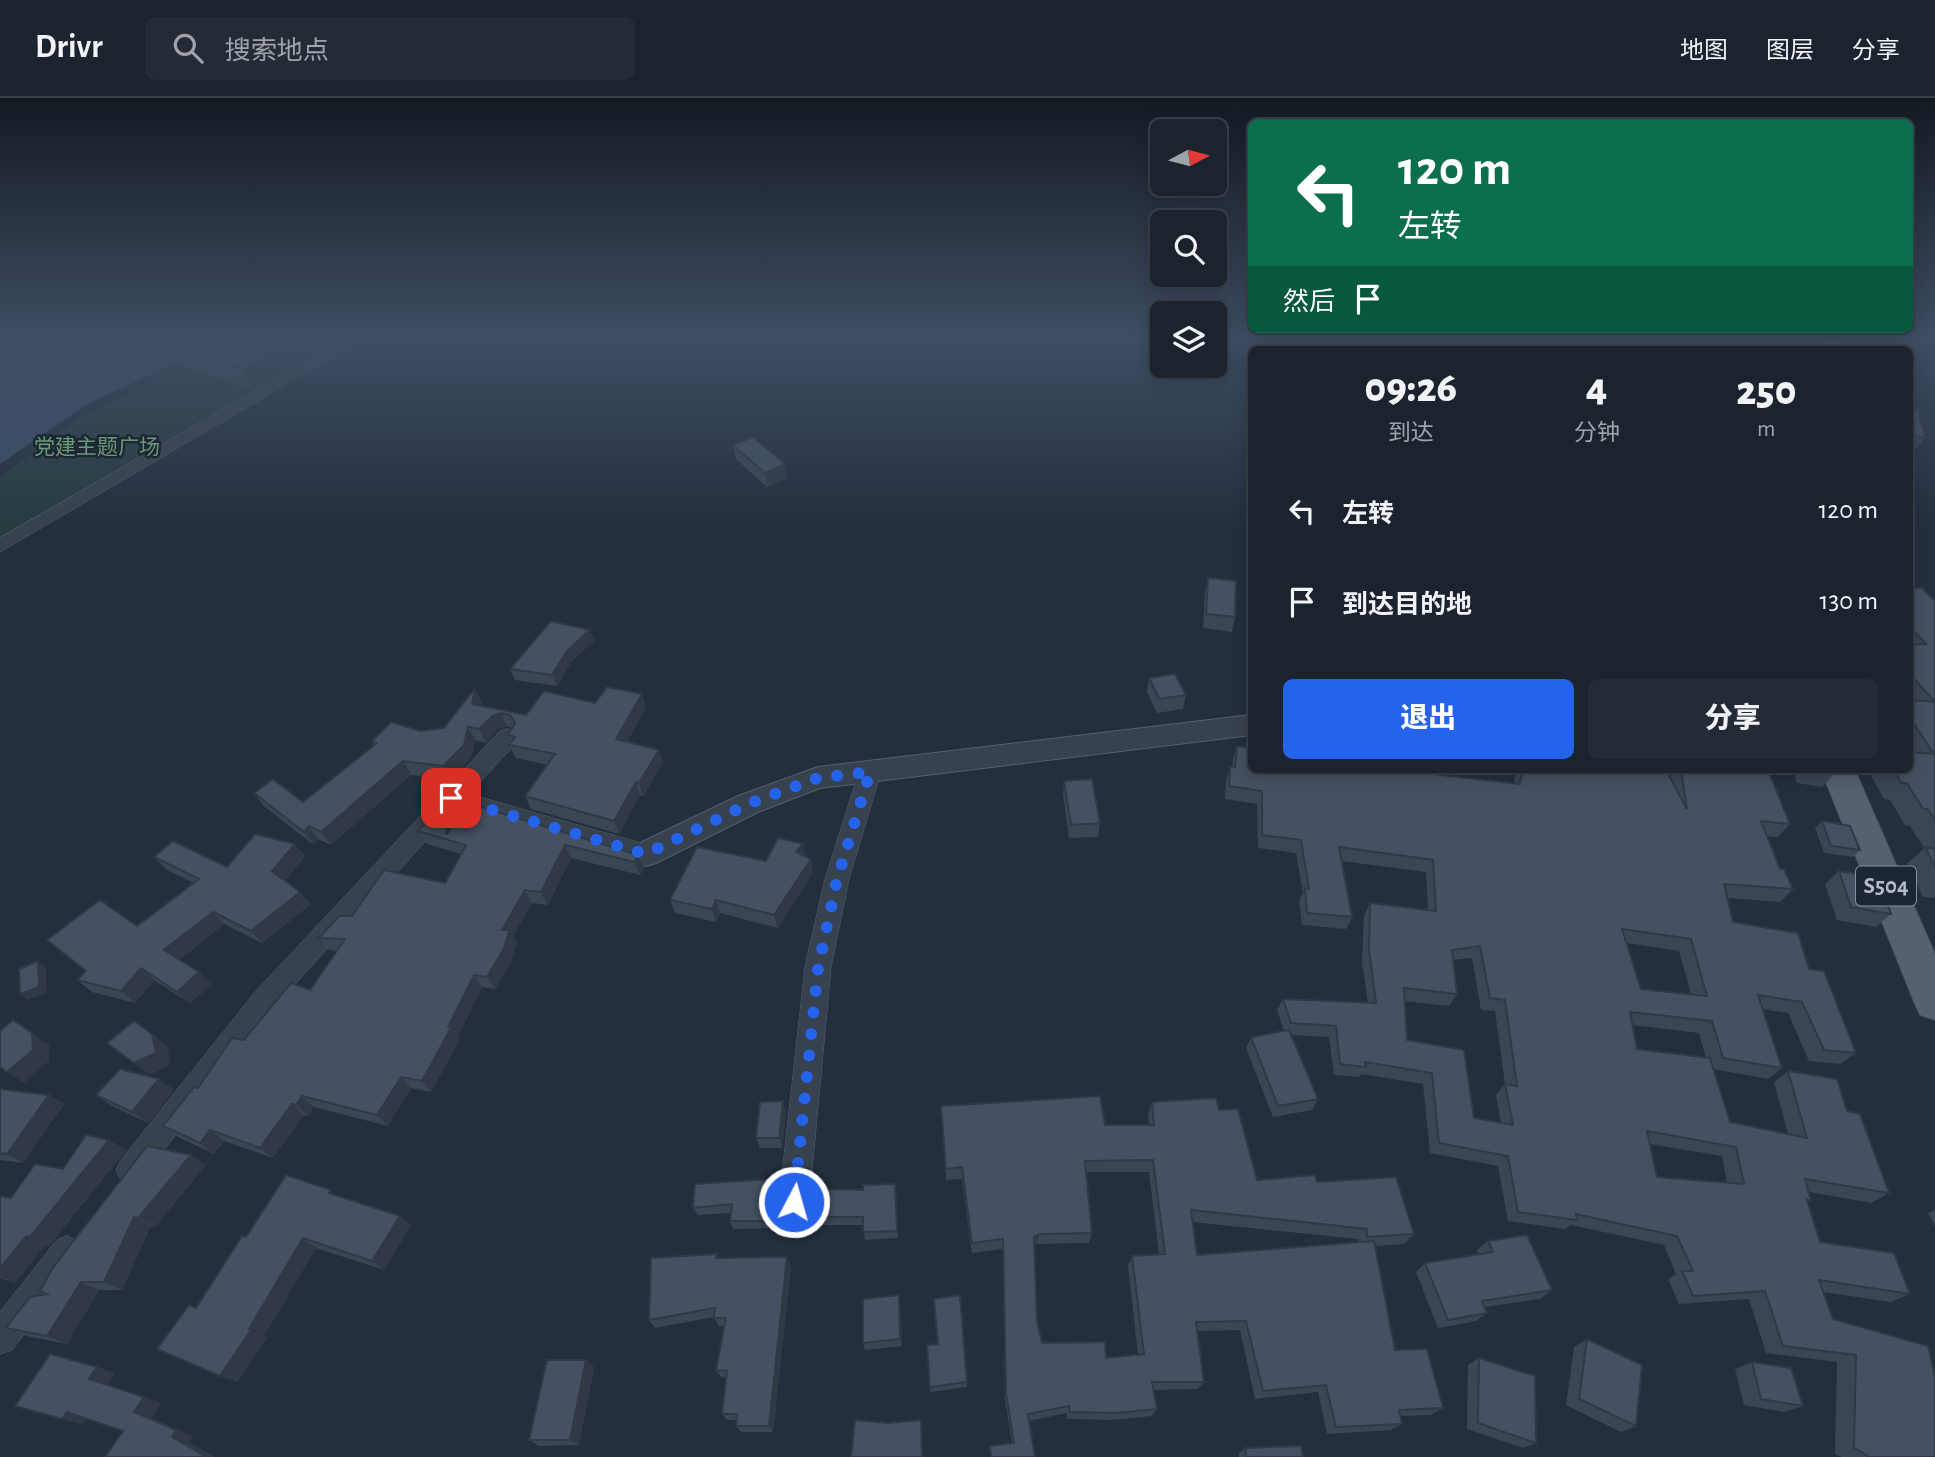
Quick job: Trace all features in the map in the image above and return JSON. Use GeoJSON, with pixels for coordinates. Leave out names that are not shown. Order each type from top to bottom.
{"type":"FeatureCollection","features":[{"type":"Feature","properties":{"kind":"main road","name":"S504"},"geometry":{"type":"LineString","coordinates":[[1839,773],[1935,1002]]}},
{"type":"Feature","properties":{"kind":"street"},"geometry":{"type":"LineString","coordinates":[[0,546],[251,400]]}},
{"type":"Feature","properties":{"kind":"street"},"geometry":{"type":"LineString","coordinates":[[451,798],[646,854],[748,804],[818,778],[1248,724]]}},
{"type":"Feature","properties":{"kind":"street"},"geometry":{"type":"LineString","coordinates":[[111,1196],[265,999],[508,737]]}},
{"type":"Feature","properties":{"kind":"street"},"geometry":{"type":"LineString","coordinates":[[794,1202],[818,968],[837,880],[870,772]]}},
{"type":"Feature","properties":{"kind":"street"},"geometry":{"type":"LineString","coordinates":[[0,1338],[85,1228]]}},
{"type":"Feature","properties":{"kind":"green space","name":"党建主题广场"},"geometry":{"type":"Polygon","coordinates":[[[116,400],[245,400],[0,541],[0,477],[78,420],[116,400]]]}},
{"type":"Feature","properties":{"kind":"water"},"geometry":{"type":"Polygon","coordinates":[[[0,400],[95,400],[89,403],[0,464],[0,400]]]}},
{"type":"Feature","properties":{"kind":"building"},"geometry":{"type":"Polygon","coordinates":[[[1913,409],[1918,410],[1925,438],[1913,436],[1913,409]]]}},
{"type":"Feature","properties":{"kind":"building"},"geometry":{"type":"Polygon","coordinates":[[[753,437],[785,464],[765,473],[733,445],[753,437]]]}},
{"type":"Feature","properties":{"kind":"building"},"geometry":{"type":"Polygon","coordinates":[[[1208,578],[1236,581],[1235,617],[1206,614],[1208,578]]]}},
{"type":"Feature","properties":{"kind":"building"},"geometry":{"type":"Polygon","coordinates":[[[1913,588],[1922,588],[1935,601],[1935,702],[1913,677],[1913,645],[1926,644],[1913,630],[1913,588]]]}},
{"type":"Feature","properties":{"kind":"building"},"geometry":{"type":"Polygon","coordinates":[[[551,621],[590,630],[567,651],[552,675],[510,669],[551,621]]]}},
{"type":"Feature","properties":{"kind":"building"},"geometry":{"type":"Polygon","coordinates":[[[1175,674],[1186,695],[1159,699],[1149,678],[1175,674]]]}},
{"type":"Feature","properties":{"kind":"building"},"geometry":{"type":"Polygon","coordinates":[[[607,687],[642,694],[616,739],[659,750],[639,783],[636,782],[614,821],[525,796],[555,754],[509,745],[515,737],[508,735],[515,723],[510,715],[501,713],[492,716],[479,729],[468,727],[464,745],[443,766],[403,761],[321,832],[309,826],[304,832],[254,793],[273,779],[303,802],[377,743],[372,741],[391,722],[420,731],[444,728],[475,688],[472,704],[526,715],[544,691],[595,703],[607,687]]]}},
{"type":"Feature","properties":{"kind":"building"},"geometry":{"type":"Polygon","coordinates":[[[1913,700],[1935,702],[1935,820],[1928,809],[1923,809],[1907,783],[1901,783],[1896,773],[1913,773],[1913,752],[1934,754],[1913,722],[1913,700]]]}},
{"type":"Feature","properties":{"kind":"building"},"geometry":{"type":"Polygon","coordinates":[[[1237,746],[1248,748],[1248,773],[1424,773],[1520,784],[1522,773],[1668,773],[1687,809],[1681,773],[1769,773],[1790,824],[1761,821],[1780,869],[1784,869],[1793,889],[1724,884],[1733,922],[1798,933],[1809,969],[1824,971],[1856,1053],[1824,1050],[1802,1002],[1758,995],[1782,1068],[1723,1058],[1712,1021],[1630,1012],[1637,1049],[1710,1058],[1730,1122],[1807,1138],[1788,1071],[1837,1079],[1847,1111],[1860,1114],[1889,1193],[1805,1179],[1811,1201],[1807,1200],[1820,1242],[1894,1253],[1910,1294],[1819,1280],[1833,1319],[1928,1346],[1935,1377],[1935,1457],[1867,1457],[1854,1448],[1856,1355],[1783,1346],[1765,1291],[1693,1296],[1682,1271],[1693,1271],[1677,1236],[1576,1214],[1577,1220],[1518,1212],[1508,1156],[1439,1143],[1432,1073],[1365,1062],[1366,1067],[1340,1064],[1336,1026],[1291,1023],[1283,999],[1376,1003],[1369,950],[1370,903],[1436,911],[1433,860],[1339,847],[1352,917],[1307,913],[1305,888],[1309,889],[1301,840],[1262,835],[1262,791],[1229,786],[1230,767],[1235,767],[1237,746]],[[1622,929],[1641,989],[1707,996],[1691,939],[1622,929]],[[1480,946],[1452,950],[1457,994],[1404,988],[1407,1040],[1464,1050],[1474,1118],[1513,1125],[1505,1084],[1517,1086],[1505,1000],[1490,998],[1480,946]],[[1647,1131],[1657,1177],[1744,1184],[1736,1147],[1647,1131]]]}},
{"type":"Feature","properties":{"kind":"building"},"geometry":{"type":"Polygon","coordinates":[[[1092,779],[1100,823],[1071,825],[1064,781],[1092,779]]]}},
{"type":"Feature","properties":{"kind":"building"},"geometry":{"type":"Polygon","coordinates":[[[468,803],[638,855],[634,862],[565,845],[541,892],[525,890],[502,930],[510,930],[503,950],[487,977],[474,975],[448,1027],[451,1028],[422,1081],[401,1077],[377,1115],[302,1096],[296,1105],[292,1104],[260,1148],[210,1130],[200,1143],[163,1126],[194,1087],[198,1088],[232,1038],[244,1040],[291,983],[310,990],[345,939],[319,938],[339,916],[352,916],[384,870],[445,883],[466,845],[418,831],[436,812],[450,816],[446,835],[468,803]]]}},
{"type":"Feature","properties":{"kind":"building"},"geometry":{"type":"Polygon","coordinates":[[[1822,821],[1850,826],[1860,850],[1831,846],[1822,821]]]}},
{"type":"Feature","properties":{"kind":"building"},"geometry":{"type":"Polygon","coordinates":[[[255,834],[295,844],[272,871],[300,892],[251,931],[213,912],[164,950],[199,972],[177,992],[141,968],[121,991],[77,980],[86,971],[47,940],[100,900],[137,926],[199,879],[154,857],[173,841],[227,867],[255,834]]]}},
{"type":"Feature","properties":{"kind":"building"},"geometry":{"type":"Polygon","coordinates":[[[778,838],[803,844],[796,852],[811,859],[774,915],[716,900],[712,909],[670,900],[697,847],[766,861],[778,838]]]}},
{"type":"Feature","properties":{"kind":"building"},"geometry":{"type":"Polygon","coordinates":[[[1925,847],[1935,849],[1935,867],[1925,847]]]}},
{"type":"Feature","properties":{"kind":"building"},"geometry":{"type":"Polygon","coordinates":[[[1839,871],[1863,875],[1867,887],[1882,889],[1891,914],[1851,907],[1839,871]]]}},
{"type":"Feature","properties":{"kind":"building"},"geometry":{"type":"Polygon","coordinates":[[[38,961],[39,987],[20,994],[19,969],[38,961]]]}},
{"type":"Feature","properties":{"kind":"building"},"geometry":{"type":"Polygon","coordinates":[[[13,1020],[32,1033],[33,1050],[7,1072],[0,1067],[0,1031],[13,1020]]]}},
{"type":"Feature","properties":{"kind":"building"},"geometry":{"type":"Polygon","coordinates":[[[134,1021],[152,1034],[156,1053],[134,1063],[107,1043],[134,1021]]]}},
{"type":"Feature","properties":{"kind":"building"},"geometry":{"type":"Polygon","coordinates":[[[1289,1030],[1318,1099],[1278,1106],[1251,1037],[1289,1030]]]}},
{"type":"Feature","properties":{"kind":"building"},"geometry":{"type":"Polygon","coordinates":[[[120,1069],[159,1079],[132,1112],[96,1095],[120,1069]]]}},
{"type":"Feature","properties":{"kind":"building"},"geometry":{"type":"Polygon","coordinates":[[[0,1089],[49,1095],[7,1154],[0,1153],[0,1089]]]}},
{"type":"Feature","properties":{"kind":"building"},"geometry":{"type":"Polygon","coordinates":[[[1100,1096],[1105,1125],[1154,1125],[1152,1102],[1216,1098],[1219,1110],[1238,1109],[1257,1180],[1315,1175],[1317,1182],[1396,1177],[1414,1234],[1367,1237],[1367,1229],[1191,1210],[1197,1255],[1374,1241],[1395,1350],[1427,1349],[1443,1408],[1399,1410],[1402,1424],[1336,1427],[1326,1385],[1263,1391],[1246,1321],[1196,1322],[1204,1382],[1152,1382],[1157,1409],[1115,1413],[1070,1412],[1069,1406],[1028,1414],[1035,1457],[991,1457],[990,1446],[1014,1443],[1006,1393],[1003,1239],[972,1243],[962,1167],[946,1169],[941,1106],[1100,1096]],[[1153,1160],[1085,1161],[1092,1233],[1039,1234],[1034,1237],[1037,1321],[1042,1343],[1105,1342],[1106,1358],[1144,1354],[1132,1256],[1165,1254],[1153,1160]]]}},
{"type":"Feature","properties":{"kind":"building"},"geometry":{"type":"Polygon","coordinates":[[[783,1101],[779,1138],[756,1138],[760,1102],[783,1101]]]}},
{"type":"Feature","properties":{"kind":"building"},"geometry":{"type":"Polygon","coordinates":[[[86,1135],[109,1140],[30,1237],[26,1236],[0,1268],[0,1197],[11,1198],[35,1164],[63,1169],[86,1135]]]}},
{"type":"Feature","properties":{"kind":"building"},"geometry":{"type":"Polygon","coordinates":[[[147,1146],[191,1155],[138,1218],[134,1217],[104,1282],[81,1282],[47,1336],[6,1328],[30,1297],[47,1294],[40,1291],[52,1269],[147,1146]]]}},
{"type":"Feature","properties":{"kind":"building"},"geometry":{"type":"Polygon","coordinates":[[[286,1175],[331,1190],[329,1193],[400,1216],[372,1261],[303,1238],[249,1329],[251,1330],[220,1376],[157,1349],[189,1305],[196,1308],[242,1236],[246,1237],[286,1175]]]}},
{"type":"Feature","properties":{"kind":"building"},"geometry":{"type":"Polygon","coordinates":[[[770,1179],[766,1221],[730,1221],[732,1204],[693,1208],[695,1184],[770,1179]]]}},
{"type":"Feature","properties":{"kind":"building"},"geometry":{"type":"Polygon","coordinates":[[[895,1184],[897,1231],[863,1232],[863,1217],[816,1217],[819,1189],[863,1190],[863,1185],[895,1184]]]}},
{"type":"Feature","properties":{"kind":"building"},"geometry":{"type":"Polygon","coordinates":[[[1527,1235],[1552,1290],[1482,1301],[1487,1313],[1448,1320],[1425,1263],[1493,1252],[1488,1241],[1527,1235]]]}},
{"type":"Feature","properties":{"kind":"building"},"geometry":{"type":"Polygon","coordinates":[[[717,1254],[716,1258],[787,1257],[769,1426],[736,1426],[737,1414],[722,1414],[727,1371],[716,1370],[726,1318],[714,1318],[715,1308],[649,1320],[651,1258],[717,1254]]]}},
{"type":"Feature","properties":{"kind":"building"},"geometry":{"type":"Polygon","coordinates":[[[899,1295],[900,1339],[863,1343],[863,1299],[899,1295]]]}},
{"type":"Feature","properties":{"kind":"building"},"geometry":{"type":"Polygon","coordinates":[[[960,1295],[967,1382],[930,1387],[927,1345],[938,1344],[934,1299],[960,1295]]]}},
{"type":"Feature","properties":{"kind":"building"},"geometry":{"type":"Polygon","coordinates":[[[1587,1339],[1642,1365],[1636,1426],[1579,1399],[1587,1339]]]}},
{"type":"Feature","properties":{"kind":"building"},"geometry":{"type":"Polygon","coordinates":[[[50,1354],[97,1367],[89,1379],[144,1397],[134,1412],[176,1430],[172,1437],[207,1457],[105,1457],[123,1431],[67,1412],[62,1419],[15,1406],[50,1354]]]}},
{"type":"Feature","properties":{"kind":"building"},"geometry":{"type":"Polygon","coordinates":[[[1479,1358],[1535,1376],[1536,1443],[1478,1423],[1479,1358]]]}},
{"type":"Feature","properties":{"kind":"building"},"geometry":{"type":"Polygon","coordinates":[[[547,1360],[586,1360],[570,1440],[529,1440],[547,1360]]]}},
{"type":"Feature","properties":{"kind":"building"},"geometry":{"type":"Polygon","coordinates":[[[1752,1362],[1791,1368],[1803,1406],[1761,1399],[1752,1362]]]}},
{"type":"Feature","properties":{"kind":"building"},"geometry":{"type":"Polygon","coordinates":[[[855,1420],[888,1423],[921,1420],[922,1457],[851,1457],[855,1420]]]}},
{"type":"Feature","properties":{"kind":"building"},"geometry":{"type":"Polygon","coordinates":[[[1301,1446],[1303,1457],[1246,1457],[1245,1448],[1301,1446]]]}},
{"type":"Feature","properties":{"kind":"route"},"geometry":{"type":"LineString","coordinates":[[451,798],[646,854],[748,804],[818,778],[870,772],[837,880],[818,968],[794,1202]]}}]}
